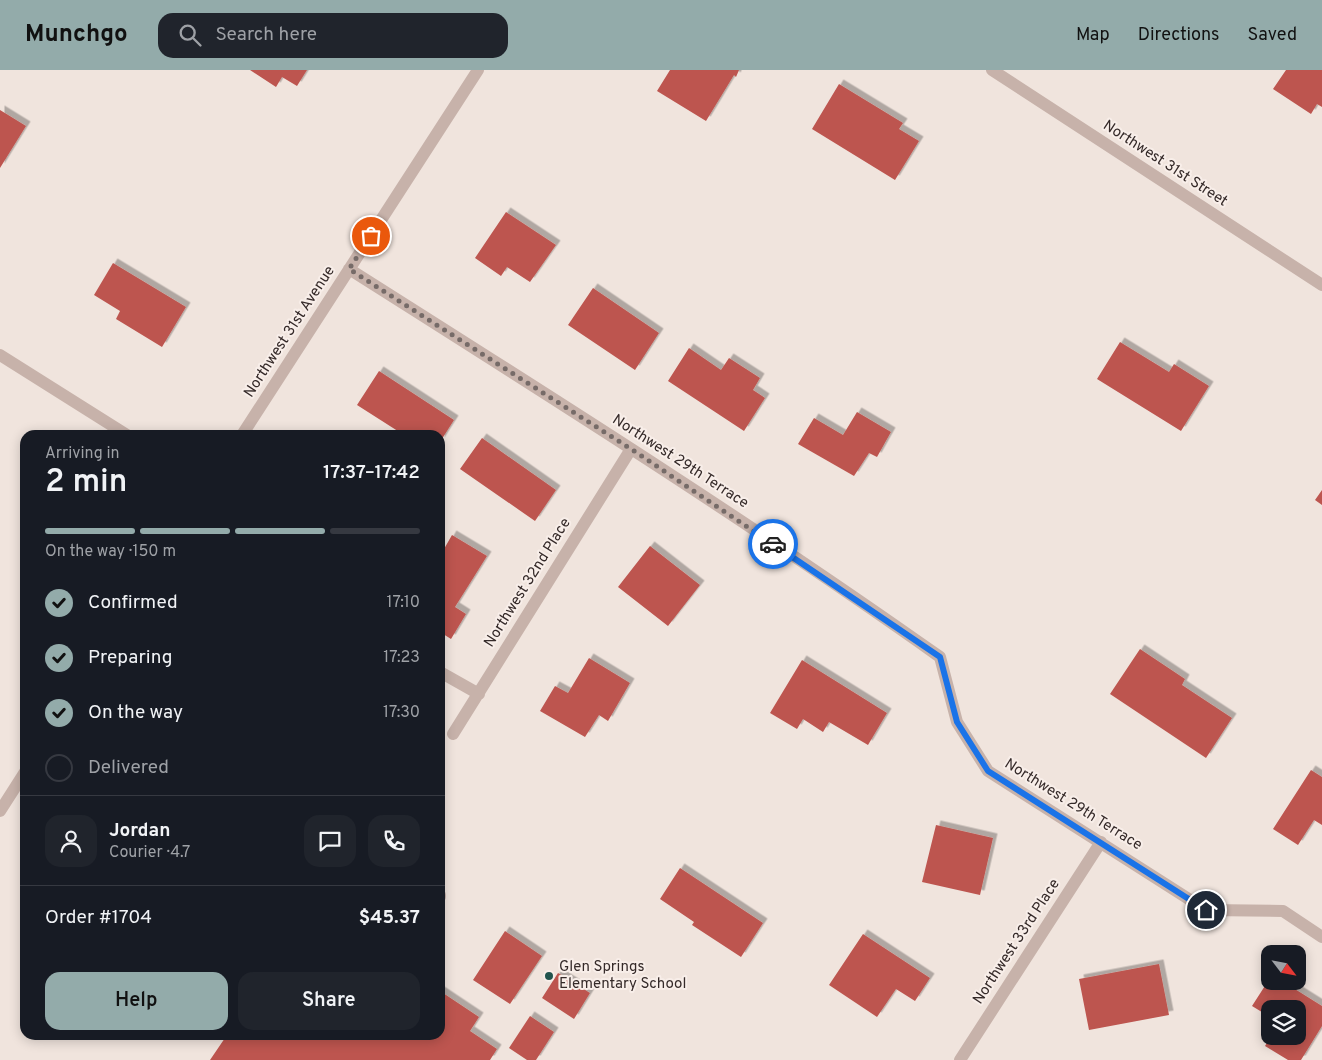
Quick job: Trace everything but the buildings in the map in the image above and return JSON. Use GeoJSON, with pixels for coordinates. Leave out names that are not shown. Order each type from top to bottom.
{"type":"FeatureCollection","features":[{"type":"Feature","properties":{"kind":"street","name":"Northwest 31st Avenue"},"geometry":{"type":"LineString","coordinates":[[245,430],[478,70]]}},
{"type":"Feature","properties":{"kind":"street","name":"Northwest 31st Street"},"geometry":{"type":"LineString","coordinates":[[992,70],[1322,285]]}},
{"type":"Feature","properties":{"kind":"street","name":"Northwest 29th Terrace"},"geometry":{"type":"LineString","coordinates":[[349,269],[631,449],[940,657],[957,722],[988,771],[1206,910],[1283,911],[1322,937]]}},
{"type":"Feature","properties":{"kind":"street"},"geometry":{"type":"LineString","coordinates":[[0,355],[119,430]]}},
{"type":"Feature","properties":{"kind":"street","name":"Northwest 32nd Place"},"geometry":{"type":"LineString","coordinates":[[453,734],[631,449]]}},
{"type":"Feature","properties":{"kind":"street"},"geometry":{"type":"LineString","coordinates":[[445,675],[478,694]]}},
{"type":"Feature","properties":{"kind":"street"},"geometry":{"type":"LineString","coordinates":[[0,811],[20,780]]}},
{"type":"Feature","properties":{"kind":"street","name":"Northwest 33rd Place"},"geometry":{"type":"LineString","coordinates":[[960,1060],[1101,842]]}},
{"type":"Feature","properties":{"kind":"way so far"},"geometry":{"type":"LineString","coordinates":[[371,236],[349,269],[631,449],[773,544]]}},
{"type":"Feature","properties":{"kind":"place","name":"Glen Springs Elementary School"},"geometry":{"type":"Point","coordinates":[549,976]}},
{"type":"Feature","properties":{"kind":"route"},"geometry":{"type":"LineString","coordinates":[[773,544],[940,657],[957,722],[988,771],[1206,910]]}}]}
